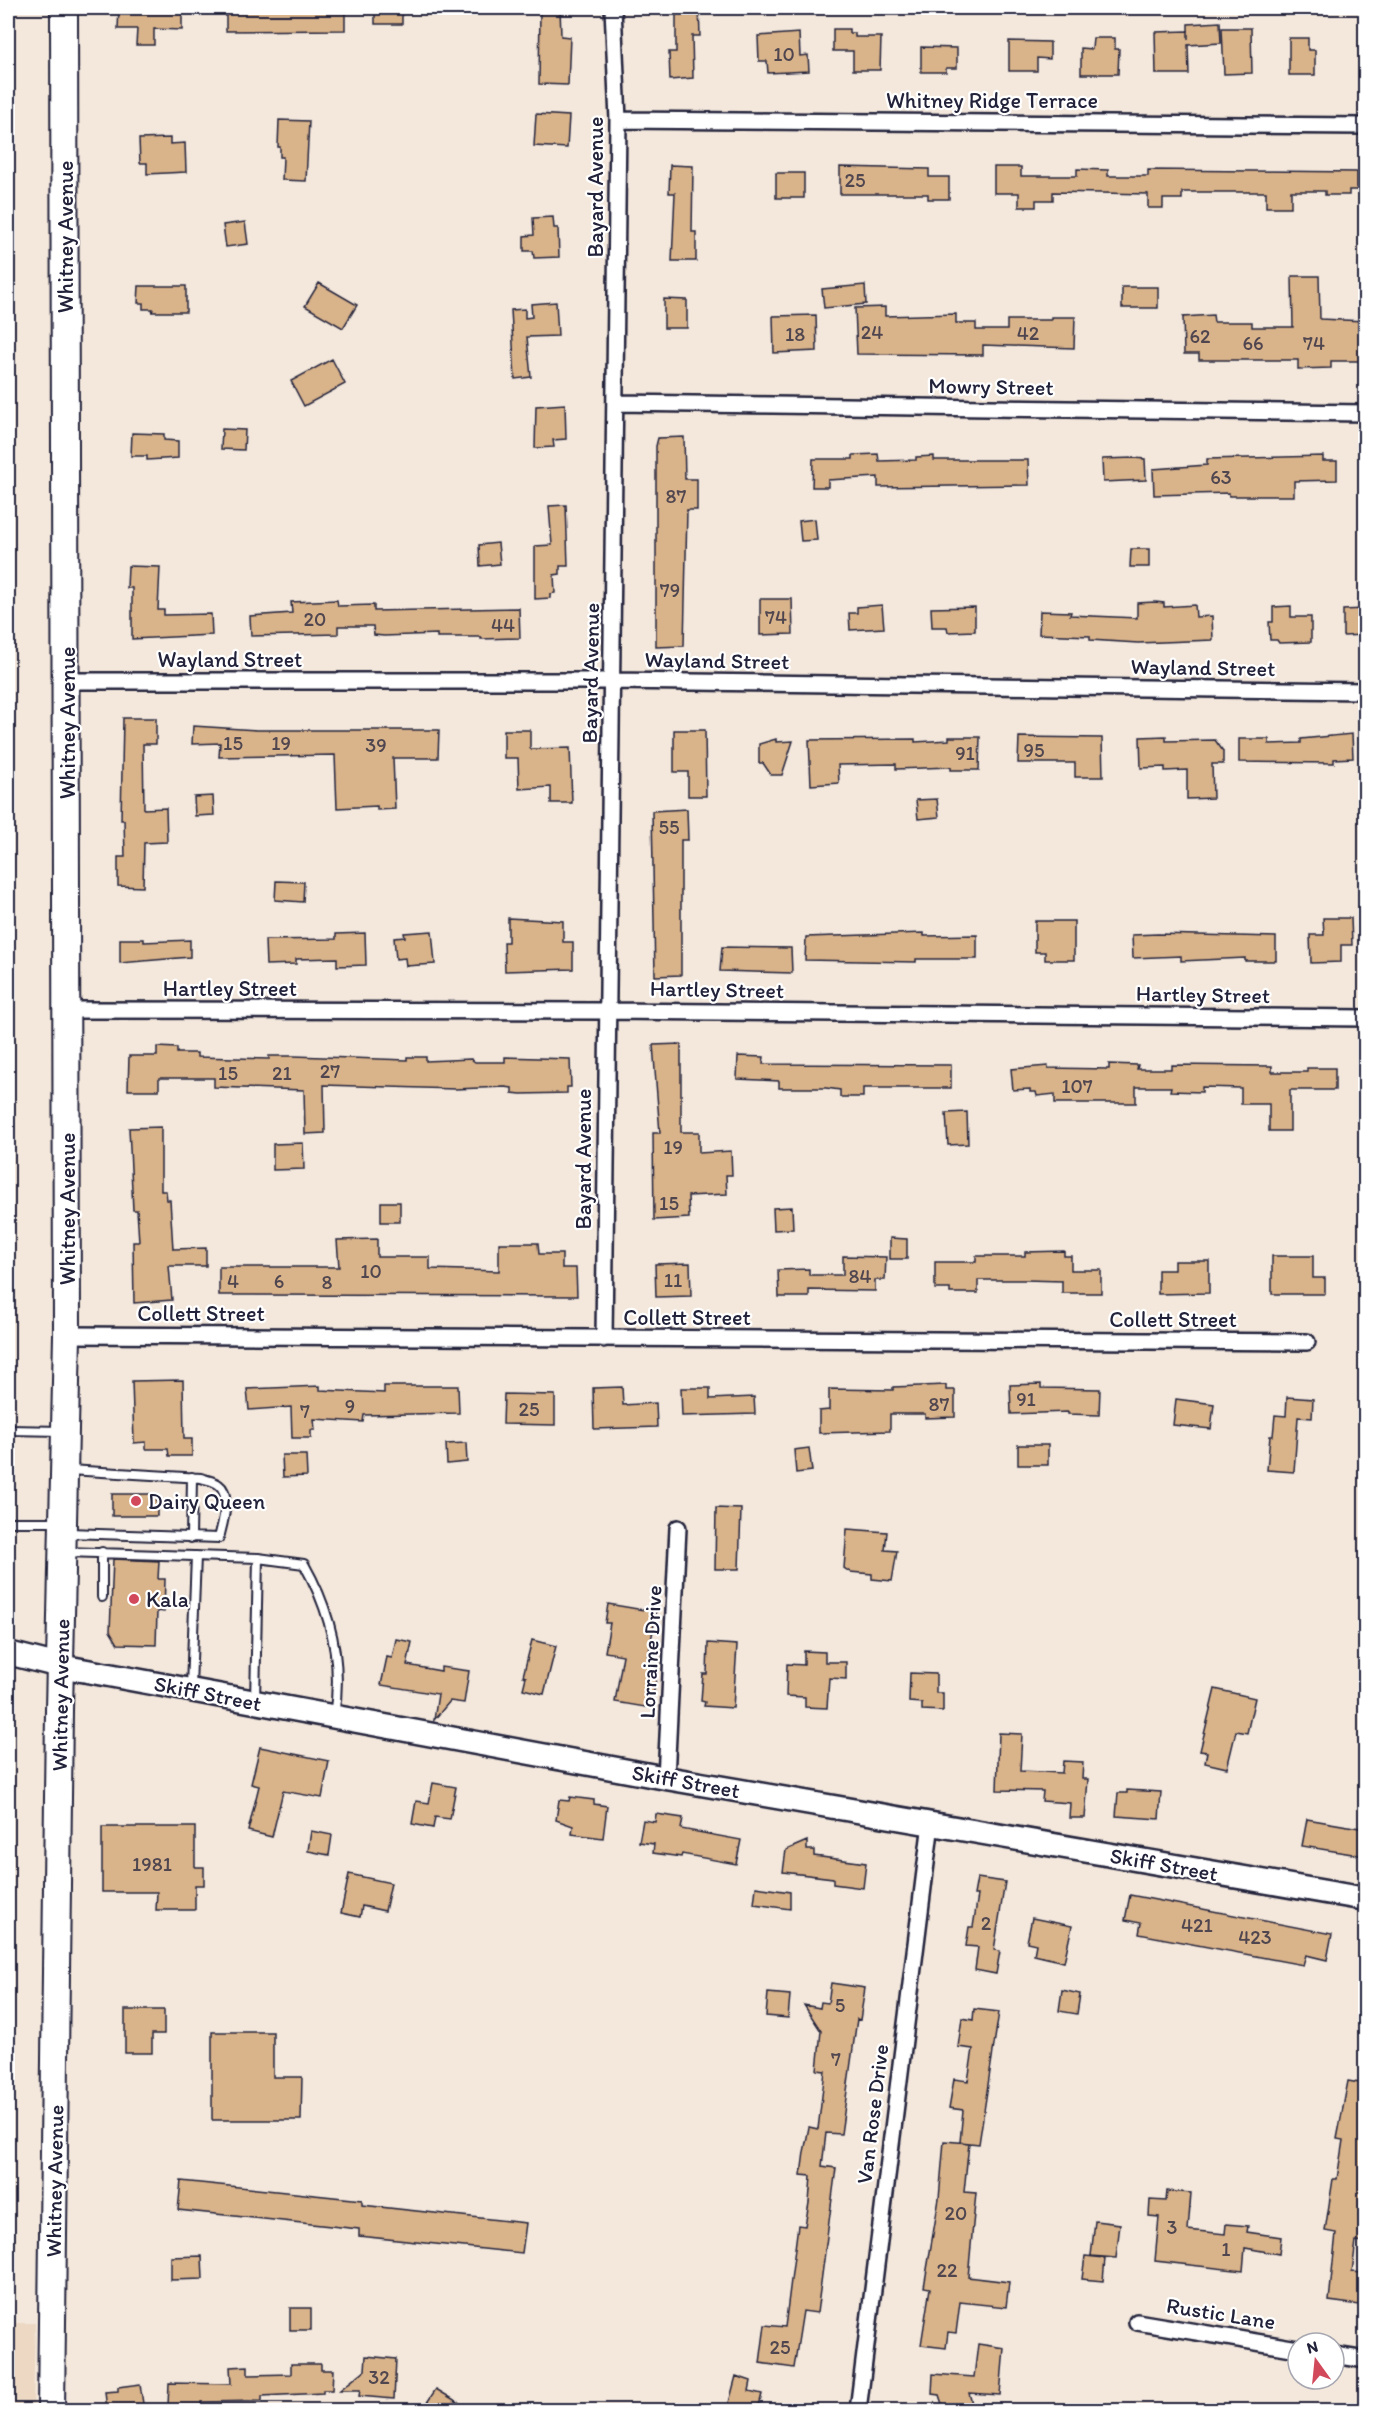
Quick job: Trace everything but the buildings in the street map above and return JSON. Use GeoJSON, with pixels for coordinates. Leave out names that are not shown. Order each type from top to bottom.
{"type":"FeatureCollection","features":[{"type":"Feature","properties":{"kind":"main road","name":"Whitney Avenue"},"geometry":{"type":"LineString","coordinates":[[51,2410],[60,1666],[67,1335],[64,8]]}},
{"type":"Feature","properties":{"kind":"main road","name":"Skiff Street"},"geometry":{"type":"LineString","coordinates":[[8,1653],[60,1666],[666,1778],[1365,1899]]}},
{"type":"Feature","properties":{"kind":"street","name":"Bayard Avenue"},"geometry":{"type":"LineString","coordinates":[[604,1339],[618,120],[613,8]]}},
{"type":"Feature","properties":{"kind":"street","name":"Whitney Ridge Terrace"},"geometry":{"type":"LineString","coordinates":[[618,120],[1365,126]]}},
{"type":"Feature","properties":{"kind":"street","name":"Mowry Street"},"geometry":{"type":"LineString","coordinates":[[616,403],[1365,413]]}},
{"type":"Feature","properties":{"kind":"street","name":"Wayland Street"},"geometry":{"type":"LineString","coordinates":[[67,681],[612,681],[1365,692]]}},
{"type":"Feature","properties":{"kind":"street","name":"Hartley Street"},"geometry":{"type":"LineString","coordinates":[[67,1010],[607,1011],[1365,1018]]}},
{"type":"Feature","properties":{"kind":"street","name":"Collett Street"},"geometry":{"type":"LineString","coordinates":[[67,1335],[1307,1342]]}},
{"type":"Feature","properties":{"kind":"street","name":"Lorraine Drive"},"geometry":{"type":"LineString","coordinates":[[666,1778],[678,1528]]}},
{"type":"Feature","properties":{"kind":"street","name":"Van Rose Drive"},"geometry":{"type":"LineString","coordinates":[[858,2410],[931,1823]]}},
{"type":"Feature","properties":{"kind":"street","name":"Rustic Lane"},"geometry":{"type":"LineString","coordinates":[[1137,2322],[1286,2347]]}},
{"type":"Feature","properties":{"kind":"street"},"geometry":{"type":"LineString","coordinates":[[1346,2357],[1365,2360]]}},
{"type":"Feature","properties":{"kind":"lane"},"geometry":{"type":"LineString","coordinates":[[8,1431],[65,1431]]}},
{"type":"Feature","properties":{"kind":"lane"},"geometry":{"type":"LineString","coordinates":[[62,1536],[219,1538],[225,1514],[224,1490],[219,1484],[192,1477],[64,1470]]}},
{"type":"Feature","properties":{"kind":"lane"},"geometry":{"type":"LineString","coordinates":[[190,1538],[192,1477]]}},
{"type":"Feature","properties":{"kind":"lane"},"geometry":{"type":"LineString","coordinates":[[8,1522],[62,1536],[102,1552],[258,1558],[304,1564],[320,1592],[333,1638],[338,1677],[334,1717]]}},
{"type":"Feature","properties":{"kind":"lane"},"geometry":{"type":"LineString","coordinates":[[102,1552],[102,1597]]}},
{"type":"Feature","properties":{"kind":"lane"},"geometry":{"type":"LineString","coordinates":[[191,1690],[196,1557]]}},
{"type":"Feature","properties":{"kind":"lane"},"geometry":{"type":"LineString","coordinates":[[255,1702],[258,1558]]}},
{"type":"Feature","properties":{"kind":"shaded area"},"geometry":{"type":"Polygon","coordinates":[[[8,2323],[35,2323],[33,2410],[8,2410],[8,2323]]]}},
{"type":"Feature","properties":{"kind":"place","name":"Dairy Queen"},"geometry":{"type":"Point","coordinates":[136,1501]}},
{"type":"Feature","properties":{"kind":"place","name":"Kala"},"geometry":{"type":"Point","coordinates":[134,1599]}}]}
